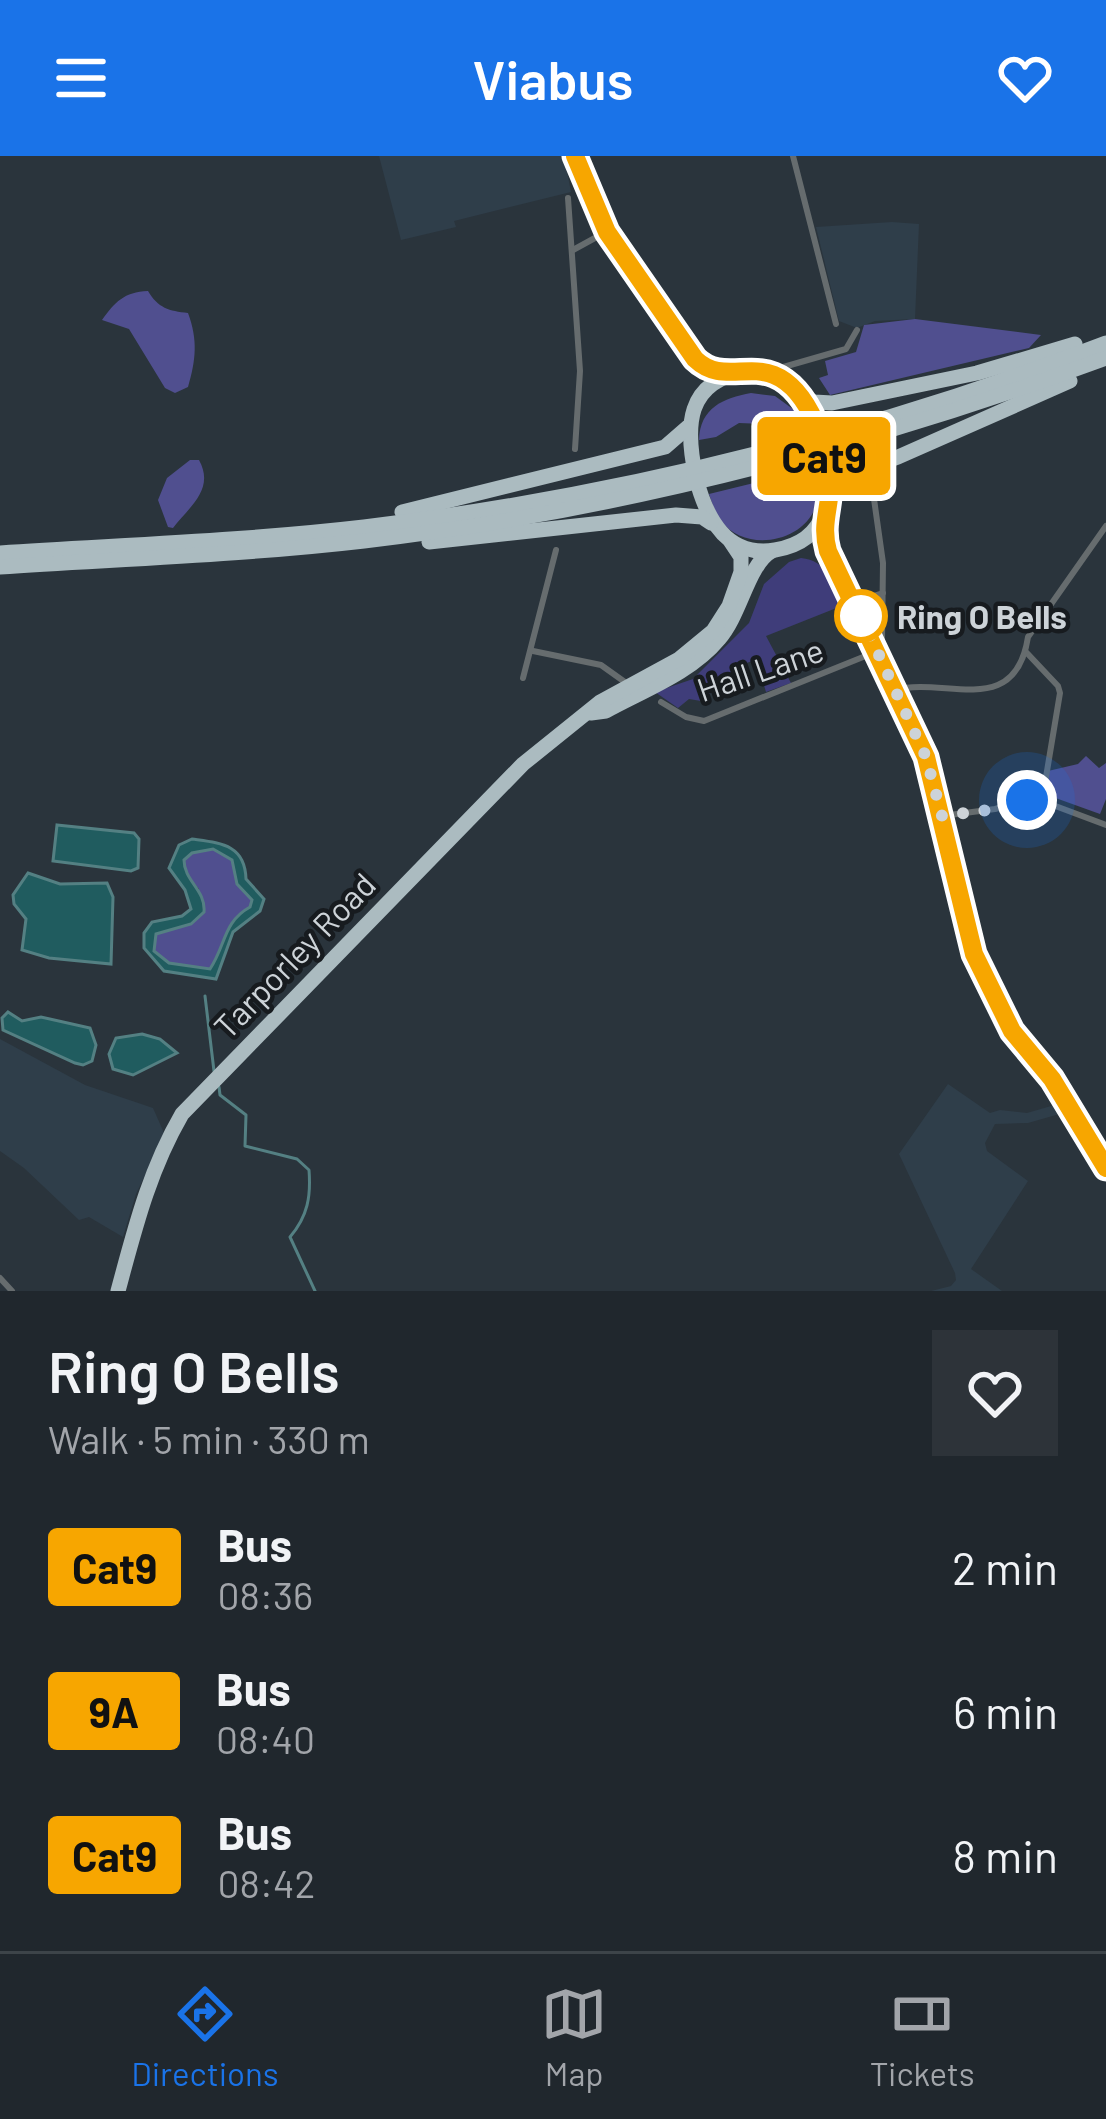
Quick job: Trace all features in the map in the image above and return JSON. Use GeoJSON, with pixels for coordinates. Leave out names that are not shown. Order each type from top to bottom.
{"type":"FeatureCollection","features":[{"type":"Feature","properties":{"kind":"highway"},"geometry":{"type":"LineString","coordinates":[[575,156],[607,232],[695,359],[714,372],[760,372],[818,404],[990,370],[1106,333]]}},
{"type":"Feature","properties":{"kind":"highway"},"geometry":{"type":"LineString","coordinates":[[306,541],[707,465],[875,421],[1106,343]]}},
{"type":"Feature","properties":{"kind":"highway"},"geometry":{"type":"LineString","coordinates":[[306,541],[665,447],[685,431],[698,400],[695,359]]}},
{"type":"Feature","properties":{"kind":"highway"},"geometry":{"type":"LineString","coordinates":[[0,567],[486,524],[709,479],[905,426],[1106,362]]}},
{"type":"Feature","properties":{"kind":"highway"},"geometry":{"type":"LineString","coordinates":[[835,484],[1106,362]]}},
{"type":"Feature","properties":{"kind":"highway"},"geometry":{"type":"LineString","coordinates":[[698,400],[713,384],[734,374]]}},
{"type":"Feature","properties":{"kind":"highway"},"geometry":{"type":"LineString","coordinates":[[685,431],[707,520],[730,542],[753,550],[795,544],[814,528],[835,484],[817,428],[796,390]]}},
{"type":"Feature","properties":{"kind":"highway"},"geometry":{"type":"LineString","coordinates":[[0,553],[306,541],[413,544],[676,515],[707,520]]}},
{"type":"Feature","properties":{"kind":"highway","name":"Tarporley Road"},"geometry":{"type":"LineString","coordinates":[[636,688],[691,650],[724,615],[742,568],[730,542]]}},
{"type":"Feature","properties":{"kind":"highway","name":"Tarporley Road"},"geometry":{"type":"LineString","coordinates":[[118,1291],[142,1196],[182,1114],[540,748],[600,702],[684,668],[720,639],[737,613],[755,566],[774,550]]}},
{"type":"Feature","properties":{"kind":"main road"},"geometry":{"type":"LineString","coordinates":[[824,512],[828,551],[880,646],[926,757],[974,954],[1012,1031],[1052,1079],[1106,1168]]}},
{"type":"Feature","properties":{"kind":"main road"},"geometry":{"type":"LineString","coordinates":[[795,544],[811,543],[828,551]]}},
{"type":"Feature","properties":{"kind":"street"},"geometry":{"type":"LineString","coordinates":[[793,156],[836,324]]}},
{"type":"Feature","properties":{"kind":"street"},"geometry":{"type":"LineString","coordinates":[[568,198],[580,371],[575,449]]}},
{"type":"Feature","properties":{"kind":"street"},"geometry":{"type":"LineString","coordinates":[[572,250],[607,232]]}},
{"type":"Feature","properties":{"kind":"street"},"geometry":{"type":"LineString","coordinates":[[760,372],[846,350],[857,330]]}},
{"type":"Feature","properties":{"kind":"street"},"geometry":{"type":"LineString","coordinates":[[794,365],[790,373],[796,390]]}},
{"type":"Feature","properties":{"kind":"street"},"geometry":{"type":"LineString","coordinates":[[874,500],[883,563],[880,646]]}},
{"type":"Feature","properties":{"kind":"street"},"geometry":{"type":"LineString","coordinates":[[895,690],[988,690],[1016,669],[1028,637],[1106,526]]}},
{"type":"Feature","properties":{"kind":"street"},"geometry":{"type":"LineString","coordinates":[[523,678],[556,550]]}},
{"type":"Feature","properties":{"kind":"street"},"geometry":{"type":"LineString","coordinates":[[854,602],[883,593]]}},
{"type":"Feature","properties":{"kind":"street","name":"Hall Lane"},"geometry":{"type":"LineString","coordinates":[[661,702],[704,722],[880,646]]}},
{"type":"Feature","properties":{"kind":"street"},"geometry":{"type":"LineString","coordinates":[[533,651],[608,667],[636,688]]}},
{"type":"Feature","properties":{"kind":"street"},"geometry":{"type":"LineString","coordinates":[[1025,652],[1060,693],[1042,801]]}},
{"type":"Feature","properties":{"kind":"street"},"geometry":{"type":"LineString","coordinates":[[942,816],[995,809],[1016,801],[1042,801],[1106,825]]}},
{"type":"Feature","properties":{"kind":"street"},"geometry":{"type":"LineString","coordinates":[[0,1278],[12,1291]]}},
{"type":"Feature","properties":{"kind":"shaded area"},"geometry":{"type":"Polygon","coordinates":[[[379,156],[564,156],[571,192],[454,221],[456,227],[401,240],[379,156]]]}},
{"type":"Feature","properties":{"kind":"shaded area"},"geometry":{"type":"Polygon","coordinates":[[[919,224],[915,319],[875,321],[857,328],[839,321],[816,227],[919,224]]]}},
{"type":"Feature","properties":{"kind":"shaded area"},"geometry":{"type":"Polygon","coordinates":[[[148,291],[165,308],[188,313],[191,323],[195,350],[191,377],[188,387],[175,393],[165,388],[129,329],[102,320],[121,299],[148,291]]]}},
{"type":"Feature","properties":{"kind":"shaded area"},"geometry":{"type":"Polygon","coordinates":[[[915,319],[1041,335],[1029,348],[830,395],[819,378],[828,375],[825,361],[856,352],[864,325],[915,319]]]}},
{"type":"Feature","properties":{"kind":"shaded area"},"geometry":{"type":"Polygon","coordinates":[[[751,393],[775,396],[801,415],[766,424],[739,423],[716,437],[699,440],[704,420],[715,406],[751,393]]]}},
{"type":"Feature","properties":{"kind":"shaded area"},"geometry":{"type":"Polygon","coordinates":[[[190,460],[199,460],[202,488],[173,528],[168,527],[158,500],[167,478],[190,460]]]}},
{"type":"Feature","properties":{"kind":"shaded area"},"geometry":{"type":"Polygon","coordinates":[[[815,468],[818,496],[809,519],[773,539],[758,540],[731,531],[719,518],[709,494],[815,468]]]}},
{"type":"Feature","properties":{"kind":"shaded area"},"geometry":{"type":"Polygon","coordinates":[[[801,558],[823,568],[844,605],[766,636],[791,683],[766,692],[758,665],[752,661],[744,664],[746,671],[734,677],[729,673],[708,684],[711,693],[700,697],[701,701],[689,699],[678,708],[655,692],[693,679],[749,623],[764,584],[789,562],[801,558]]]}},
{"type":"Feature","properties":{"kind":"shaded area"},"geometry":{"type":"Polygon","coordinates":[[[1086,756],[1099,768],[1106,763],[1106,799],[1100,814],[1050,796],[1048,771],[1078,764],[1086,756]]]}},
{"type":"Feature","properties":{"kind":"shaded area"},"geometry":{"type":"Polygon","coordinates":[[[57,825],[134,833],[139,839],[138,868],[53,861],[57,825]]]}},
{"type":"Feature","properties":{"kind":"shaded area"},"geometry":{"type":"Polygon","coordinates":[[[192,839],[229,847],[241,859],[246,879],[264,899],[260,911],[233,932],[216,979],[164,971],[144,948],[144,933],[152,922],[182,916],[191,909],[185,890],[169,868],[179,845],[192,839]],[[213,849],[192,853],[184,860],[204,912],[191,924],[156,934],[154,951],[169,963],[210,969],[230,927],[250,907],[252,900],[237,884],[232,860],[213,849]]]}},
{"type":"Feature","properties":{"kind":"shaded area"},"geometry":{"type":"Polygon","coordinates":[[[214,849],[232,860],[237,884],[252,900],[250,908],[230,927],[210,969],[169,963],[154,951],[156,934],[191,924],[199,889],[184,871],[184,860],[192,853],[214,849]]]}},
{"type":"Feature","properties":{"kind":"shaded area"},"geometry":{"type":"Polygon","coordinates":[[[28,873],[60,884],[107,883],[113,897],[111,964],[49,958],[22,950],[26,919],[13,895],[28,873]]]}},
{"type":"Feature","properties":{"kind":"shaded area"},"geometry":{"type":"Polygon","coordinates":[[[8,1012],[22,1021],[41,1017],[90,1028],[96,1045],[92,1061],[75,1063],[3,1030],[2,1018],[8,1012]]]}},
{"type":"Feature","properties":{"kind":"shaded area"},"geometry":{"type":"Polygon","coordinates":[[[142,1034],[160,1039],[177,1053],[133,1075],[113,1069],[109,1054],[116,1038],[142,1034]]]}},
{"type":"Feature","properties":{"kind":"shaded area"},"geometry":{"type":"Polygon","coordinates":[[[0,1039],[85,1085],[153,1108],[164,1133],[136,1194],[123,1237],[89,1217],[79,1220],[0,1151],[0,1039]]]}},
{"type":"Feature","properties":{"kind":"shaded area"},"geometry":{"type":"Polygon","coordinates":[[[948,1084],[990,1113],[1027,1113],[1058,1104],[1063,1113],[1028,1123],[995,1124],[985,1143],[987,1151],[1028,1181],[971,1269],[1002,1291],[931,1291],[951,1286],[955,1273],[899,1154],[948,1084]]]}},
{"type":"Feature","properties":{"kind":"waterway"},"geometry":{"type":"LineString","coordinates":[[205,996],[214,1071]]}},
{"type":"Feature","properties":{"kind":"waterway"},"geometry":{"type":"LineString","coordinates":[[219,1087],[220,1095],[246,1115],[245,1146],[297,1159],[309,1170],[307,1205],[290,1237],[315,1291]]}},
{"type":"Feature","properties":{"kind":"bus line","name":"Cat9"},"geometry":{"type":"LineString","coordinates":[[575,156],[607,232],[695,359],[714,372],[777,376],[794,388],[812,412],[829,475],[823,521],[828,551],[926,757],[974,954],[1012,1031],[1052,1079],[1106,1168]]}},
{"type":"Feature","properties":{"kind":"place","name":"Ring O Bells"},"geometry":{"type":"Point","coordinates":[861,616]}},
{"type":"Feature","properties":{"kind":"route"},"geometry":{"type":"LineString","coordinates":[[861,616],[926,757],[942,816],[1027,800]]}}]}
